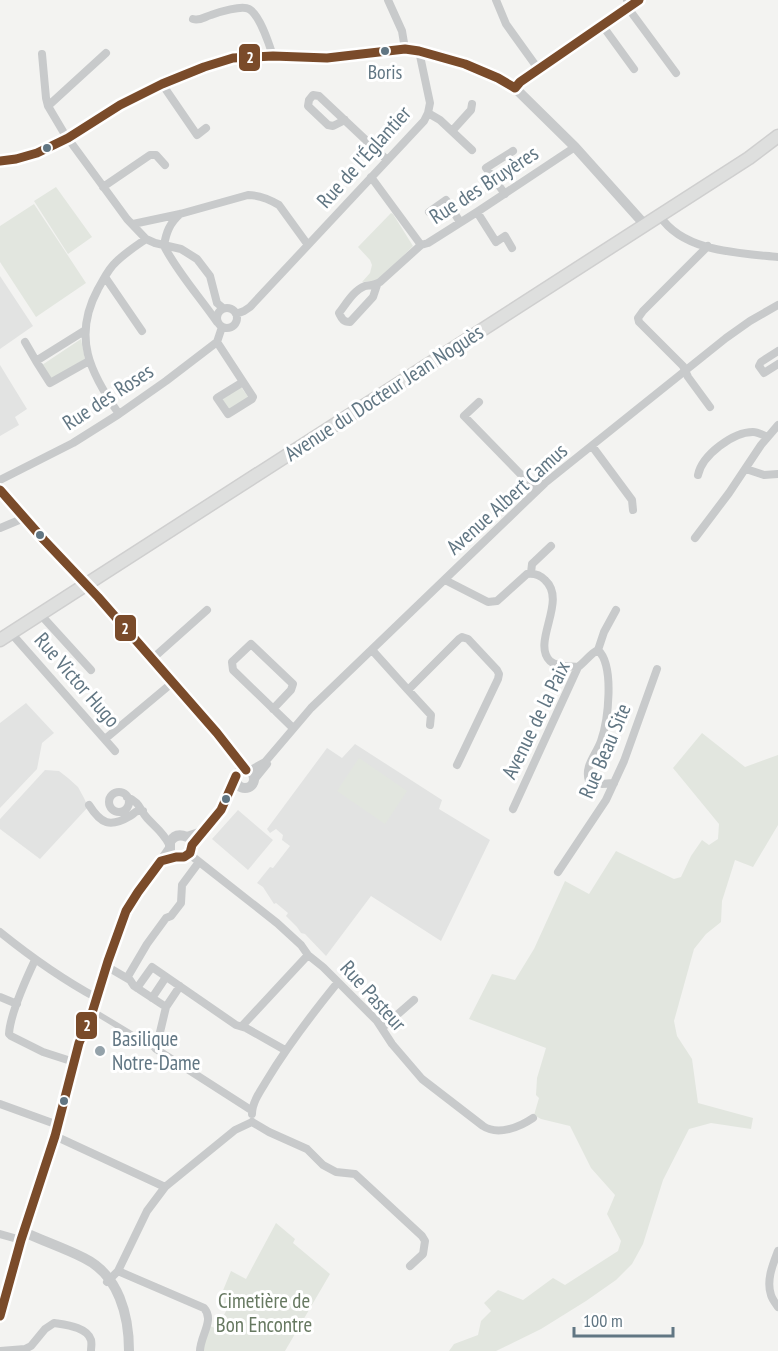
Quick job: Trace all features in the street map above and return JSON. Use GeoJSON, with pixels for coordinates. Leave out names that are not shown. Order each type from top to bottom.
{"type":"FeatureCollection","features":[{"type":"Feature","properties":{"kind":"main road","name":"Avenue du Docteur Jean Noguès"},"geometry":{"type":"LineString","coordinates":[[5,637],[773,143],[778,136]]}},
{"type":"Feature","properties":{"kind":"street"},"geometry":{"type":"LineString","coordinates":[[388,0],[402,31],[405,49]]}},
{"type":"Feature","properties":{"kind":"street"},"geometry":{"type":"LineString","coordinates":[[496,0],[507,24],[539,69]]}},
{"type":"Feature","properties":{"kind":"street"},"geometry":{"type":"LineString","coordinates":[[515,88],[603,25],[628,3],[639,0]]}},
{"type":"Feature","properties":{"kind":"street"},"geometry":{"type":"LineString","coordinates":[[628,3],[630,12],[676,73]]}},
{"type":"Feature","properties":{"kind":"street"},"geometry":{"type":"LineString","coordinates":[[193,19],[197,20],[242,7],[250,9],[257,18],[273,56]]}},
{"type":"Feature","properties":{"kind":"street"},"geometry":{"type":"LineString","coordinates":[[603,25],[634,69]]}},
{"type":"Feature","properties":{"kind":"street"},"geometry":{"type":"LineString","coordinates":[[0,161],[37,153],[68,138],[120,105],[162,84],[233,58],[273,56],[327,58],[405,49],[465,64],[515,88],[575,147],[645,225]]}},
{"type":"Feature","properties":{"kind":"street","name":"Rue de l'Églantier"},"geometry":{"type":"LineString","coordinates":[[308,245],[424,121],[430,103],[419,51]]}},
{"type":"Feature","properties":{"kind":"street"},"geometry":{"type":"LineString","coordinates":[[48,106],[106,53]]}},
{"type":"Feature","properties":{"kind":"street"},"geometry":{"type":"LineString","coordinates":[[42,54],[48,106],[68,138],[123,215],[146,239],[164,246],[181,249],[197,259],[210,276],[217,303],[223,308],[232,309],[236,314],[237,321],[232,326],[226,328],[220,324],[206,308],[164,246],[167,230],[180,214]]}},
{"type":"Feature","properties":{"kind":"street"},"geometry":{"type":"LineString","coordinates":[[162,84],[197,135],[206,128]]}},
{"type":"Feature","properties":{"kind":"street"},"geometry":{"type":"LineString","coordinates":[[452,131],[471,110],[472,104]]}},
{"type":"Feature","properties":{"kind":"street"},"geometry":{"type":"LineString","coordinates":[[428,112],[472,150]]}},
{"type":"Feature","properties":{"kind":"street"},"geometry":{"type":"LineString","coordinates":[[345,120],[387,160]]}},
{"type":"Feature","properties":{"kind":"street","name":"Rue des Bruyères"},"geometry":{"type":"LineString","coordinates":[[371,177],[421,245],[428,243],[477,212],[575,147]]}},
{"type":"Feature","properties":{"kind":"street"},"geometry":{"type":"LineString","coordinates":[[505,194],[486,168],[513,151]]}},
{"type":"Feature","properties":{"kind":"street"},"geometry":{"type":"LineString","coordinates":[[103,187],[150,155],[156,155],[165,165]]}},
{"type":"Feature","properties":{"kind":"street"},"geometry":{"type":"LineString","coordinates":[[133,224],[248,195],[255,195],[279,205],[308,245],[250,307],[236,314]]}},
{"type":"Feature","properties":{"kind":"street"},"geometry":{"type":"LineString","coordinates":[[429,212],[446,201],[460,222]]}},
{"type":"Feature","properties":{"kind":"street"},"geometry":{"type":"LineString","coordinates":[[477,212],[496,242],[505,236],[512,248]]}},
{"type":"Feature","properties":{"kind":"street"},"geometry":{"type":"LineString","coordinates":[[660,216],[666,225],[684,238],[731,252],[778,257]]}},
{"type":"Feature","properties":{"kind":"street"},"geometry":{"type":"LineString","coordinates":[[119,414],[98,382],[89,361],[84,331],[94,297],[105,277],[116,262],[146,239]]}},
{"type":"Feature","properties":{"kind":"street"},"geometry":{"type":"LineString","coordinates":[[376,285],[373,297],[350,322],[342,320],[339,313],[354,294],[361,288],[376,285],[421,245]]}},
{"type":"Feature","properties":{"kind":"street"},"geometry":{"type":"LineString","coordinates":[[708,246],[638,318],[639,322],[683,366],[688,377],[710,407]]}},
{"type":"Feature","properties":{"kind":"street"},"geometry":{"type":"LineString","coordinates":[[105,277],[142,331]]}},
{"type":"Feature","properties":{"kind":"street","name":"Avenue Albert Camus"},"geometry":{"type":"LineString","coordinates":[[245,774],[270,761],[311,708],[537,491],[726,338],[778,305]]}},
{"type":"Feature","properties":{"kind":"street"},"geometry":{"type":"LineString","coordinates":[[223,308],[216,315],[220,324],[217,342],[243,382]]}},
{"type":"Feature","properties":{"kind":"street"},"geometry":{"type":"LineString","coordinates":[[36,361],[84,331]]}},
{"type":"Feature","properties":{"kind":"street"},"geometry":{"type":"LineString","coordinates":[[25,342],[50,383],[89,361]]}},
{"type":"Feature","properties":{"kind":"street","name":"Rue des Roses"},"geometry":{"type":"LineString","coordinates":[[0,480],[73,443],[119,414],[217,342]]}},
{"type":"Feature","properties":{"kind":"street"},"geometry":{"type":"LineString","coordinates":[[778,351],[761,362],[759,366],[764,373],[778,364]]}},
{"type":"Feature","properties":{"kind":"street"},"geometry":{"type":"LineString","coordinates":[[479,402],[464,416],[537,491]]}},
{"type":"Feature","properties":{"kind":"street"},"geometry":{"type":"LineString","coordinates":[[695,538],[778,425]]}},
{"type":"Feature","properties":{"kind":"street"},"geometry":{"type":"LineString","coordinates":[[698,475],[699,467],[720,445],[737,436],[753,432],[767,437]]}},
{"type":"Feature","properties":{"kind":"street"},"geometry":{"type":"LineString","coordinates":[[592,446],[632,500],[633,510]]}},
{"type":"Feature","properties":{"kind":"street"},"geometry":{"type":"LineString","coordinates":[[746,469],[764,475],[778,474]]}},
{"type":"Feature","properties":{"kind":"street"},"geometry":{"type":"LineString","coordinates":[[0,490],[217,733],[245,774]]}},
{"type":"Feature","properties":{"kind":"street"},"geometry":{"type":"LineString","coordinates":[[0,528],[24,518]]}},
{"type":"Feature","properties":{"kind":"street"},"geometry":{"type":"LineString","coordinates":[[531,573],[532,564],[551,546]]}},
{"type":"Feature","properties":{"kind":"street"},"geometry":{"type":"LineString","coordinates":[[445,580],[492,602],[497,601],[524,576],[531,573],[539,576],[545,580],[552,594],[545,653],[555,664],[578,667]]}},
{"type":"Feature","properties":{"kind":"street"},"geometry":{"type":"LineString","coordinates":[[152,659],[207,610]]}},
{"type":"Feature","properties":{"kind":"street"},"geometry":{"type":"LineString","coordinates":[[614,783],[603,784],[589,781],[587,770],[601,742],[606,720],[608,677],[603,656],[598,650],[604,632],[616,610]]}},
{"type":"Feature","properties":{"kind":"street"},"geometry":{"type":"LineString","coordinates":[[40,614],[91,670]]}},
{"type":"Feature","properties":{"kind":"street","name":"Rue Victor Hugo"},"geometry":{"type":"LineString","coordinates":[[5,637],[115,751]]}},
{"type":"Feature","properties":{"kind":"street"},"geometry":{"type":"LineString","coordinates":[[408,690],[462,638],[468,639],[497,670],[498,679],[457,765]]}},
{"type":"Feature","properties":{"kind":"street"},"geometry":{"type":"LineString","coordinates":[[273,709],[291,690],[293,684],[251,644],[232,662],[233,670],[293,729]]}},
{"type":"Feature","properties":{"kind":"street"},"geometry":{"type":"LineString","coordinates":[[372,650],[431,715],[430,724]]}},
{"type":"Feature","properties":{"kind":"street","name":"Avenue de la Paix"},"geometry":{"type":"LineString","coordinates":[[513,808],[578,667],[598,650]]}},
{"type":"Feature","properties":{"kind":"street","name":"Rue Beau Site"},"geometry":{"type":"LineString","coordinates":[[558,872],[606,800],[624,761],[657,669]]}},
{"type":"Feature","properties":{"kind":"street"},"geometry":{"type":"LineString","coordinates":[[105,740],[172,683]]}},
{"type":"Feature","properties":{"kind":"street"},"geometry":{"type":"LineString","coordinates":[[224,803],[243,788],[237,783],[245,774]]}},
{"type":"Feature","properties":{"kind":"street"},"geometry":{"type":"LineString","coordinates":[[0,1316],[22,1236],[57,1131],[79,1043],[92,1013],[116,934],[126,911],[161,861],[184,849],[202,832],[245,774]]}},
{"type":"Feature","properties":{"kind":"street"},"geometry":{"type":"LineString","coordinates":[[141,813],[141,806],[122,793],[111,796],[109,801],[112,810],[141,813],[184,849]]}},
{"type":"Feature","properties":{"kind":"street"},"geometry":{"type":"LineString","coordinates":[[124,811],[129,803],[127,797]]}},
{"type":"Feature","properties":{"kind":"street"},"geometry":{"type":"LineString","coordinates":[[89,805],[108,824],[141,813]]}},
{"type":"Feature","properties":{"kind":"street"},"geometry":{"type":"LineString","coordinates":[[127,978],[166,918],[171,916],[181,903],[184,849]]}},
{"type":"Feature","properties":{"kind":"street","name":"Rue Pasteur"},"geometry":{"type":"LineString","coordinates":[[184,849],[278,923],[301,945],[308,955],[377,1021],[392,1044],[422,1079],[488,1129],[512,1129],[533,1118]]}},
{"type":"Feature","properties":{"kind":"street"},"geometry":{"type":"LineString","coordinates":[[0,932],[35,960],[97,998]]}},
{"type":"Feature","properties":{"kind":"street"},"geometry":{"type":"LineString","coordinates":[[239,1026],[308,955]]}},
{"type":"Feature","properties":{"kind":"street"},"geometry":{"type":"LineString","coordinates":[[35,960],[17,1004],[9,1030],[11,1036],[73,1065]]}},
{"type":"Feature","properties":{"kind":"street"},"geometry":{"type":"LineString","coordinates":[[106,966],[130,980],[134,986],[166,1007]]}},
{"type":"Feature","properties":{"kind":"street"},"geometry":{"type":"LineString","coordinates":[[137,988],[152,967],[239,1026],[285,1050]]}},
{"type":"Feature","properties":{"kind":"street"},"geometry":{"type":"LineString","coordinates":[[152,998],[166,977]]}},
{"type":"Feature","properties":{"kind":"street"},"geometry":{"type":"LineString","coordinates":[[252,1122],[251,1110],[285,1050],[338,982]]}},
{"type":"Feature","properties":{"kind":"street"},"geometry":{"type":"LineString","coordinates":[[156,1049],[166,1007],[180,986]]}},
{"type":"Feature","properties":{"kind":"street"},"geometry":{"type":"LineString","coordinates":[[0,997],[17,1004]]}},
{"type":"Feature","properties":{"kind":"street"},"geometry":{"type":"LineString","coordinates":[[382,1028],[414,1000]]}},
{"type":"Feature","properties":{"kind":"street"},"geometry":{"type":"LineString","coordinates":[[92,1013],[98,1014],[156,1049],[251,1110]]}},
{"type":"Feature","properties":{"kind":"street"},"geometry":{"type":"LineString","coordinates":[[0,1104],[165,1187]]}},
{"type":"Feature","properties":{"kind":"street"},"geometry":{"type":"LineString","coordinates":[[108,1281],[118,1271],[147,1211],[165,1187],[235,1130],[252,1122]]}},
{"type":"Feature","properties":{"kind":"street"},"geometry":{"type":"LineString","coordinates":[[252,1122],[307,1149],[323,1165],[336,1172],[355,1174],[425,1241],[423,1254],[410,1266]]}},
{"type":"Feature","properties":{"kind":"street"},"geometry":{"type":"LineString","coordinates":[[0,1234],[22,1236],[91,1262],[118,1294],[128,1329],[128,1351]]}},
{"type":"Feature","properties":{"kind":"street"},"geometry":{"type":"LineString","coordinates":[[778,1251],[771,1269],[769,1284],[771,1295],[778,1307]]}},
{"type":"Feature","properties":{"kind":"street"},"geometry":{"type":"LineString","coordinates":[[118,1271],[204,1308],[208,1319],[201,1338],[200,1351]]}},
{"type":"Feature","properties":{"kind":"street"},"geometry":{"type":"LineString","coordinates":[[0,1351],[25,1349],[31,1346],[45,1329],[54,1323],[82,1330],[91,1341],[91,1351]]}},
{"type":"Feature","properties":{"kind":"shaded area"},"geometry":{"type":"Polygon","coordinates":[[[0,276],[33,326],[0,349],[0,276]]]}},
{"type":"Feature","properties":{"kind":"shaded area"},"geometry":{"type":"Polygon","coordinates":[[[0,365],[27,409],[15,417],[19,425],[0,436],[0,365]]]}},
{"type":"Feature","properties":{"kind":"shaded area"},"geometry":{"type":"Polygon","coordinates":[[[26,703],[54,733],[42,743],[37,769],[0,808],[0,723],[26,703]]]}},
{"type":"Feature","properties":{"kind":"shaded area"},"geometry":{"type":"Polygon","coordinates":[[[355,744],[442,800],[439,809],[490,840],[441,941],[371,896],[326,956],[305,934],[301,933],[286,916],[288,913],[276,903],[274,904],[263,887],[257,883],[270,867],[273,868],[290,846],[282,840],[283,835],[276,829],[270,833],[267,829],[327,748],[342,758],[355,744]]]}},
{"type":"Feature","properties":{"kind":"shaded area"},"geometry":{"type":"Polygon","coordinates":[[[45,770],[59,771],[68,778],[78,787],[88,807],[40,859],[0,829],[0,819],[45,770]]]}},
{"type":"Feature","properties":{"kind":"shaded area"},"geometry":{"type":"Polygon","coordinates":[[[238,810],[273,840],[248,870],[212,839],[238,810]]]}},
{"type":"Feature","properties":{"kind":"green space"},"geometry":{"type":"Polygon","coordinates":[[[56,187],[92,237],[68,254],[34,201],[56,187]]]}},
{"type":"Feature","properties":{"kind":"green space"},"geometry":{"type":"Polygon","coordinates":[[[34,204],[86,283],[36,317],[0,262],[0,226],[34,204]]]}},
{"type":"Feature","properties":{"kind":"green space"},"geometry":{"type":"Polygon","coordinates":[[[391,213],[413,246],[379,280],[362,282],[370,273],[372,265],[358,247],[391,213]]]}},
{"type":"Feature","properties":{"kind":"green space"},"geometry":{"type":"Polygon","coordinates":[[[81,339],[85,359],[51,379],[42,365],[81,339]]]}},
{"type":"Feature","properties":{"kind":"green space"},"geometry":{"type":"Polygon","coordinates":[[[241,387],[249,398],[229,410],[222,399],[241,387]]]}},
{"type":"Feature","properties":{"kind":"green space"},"geometry":{"type":"Polygon","coordinates":[[[702,733],[745,767],[778,755],[778,825],[753,867],[735,860],[722,901],[721,922],[706,934],[694,949],[674,1021],[677,1036],[692,1059],[698,1103],[753,1118],[751,1129],[711,1123],[689,1129],[663,1180],[643,1244],[632,1264],[616,1280],[541,1329],[496,1351],[449,1351],[454,1344],[478,1335],[481,1321],[491,1311],[484,1303],[498,1290],[523,1300],[553,1278],[565,1285],[618,1251],[621,1241],[607,1214],[615,1195],[591,1168],[570,1126],[534,1115],[539,1098],[536,1095],[537,1078],[546,1048],[469,1019],[492,974],[515,980],[534,949],[565,881],[589,894],[616,851],[674,879],[681,877],[702,840],[709,845],[718,839],[719,824],[673,768],[702,733]]]}},
{"type":"Feature","properties":{"kind":"green space"},"geometry":{"type":"Polygon","coordinates":[[[359,758],[407,791],[385,824],[337,791],[359,758]]]}},
{"type":"Feature","properties":{"kind":"green space","name":"Cimetière de Bon Encontre"},"geometry":{"type":"Polygon","coordinates":[[[276,1223],[295,1239],[293,1243],[330,1274],[285,1351],[203,1351],[203,1342],[210,1326],[217,1329],[227,1309],[217,1305],[231,1271],[246,1279],[276,1223]]]}},
{"type":"Feature","properties":{"kind":"transit line","name":"2"},"geometry":{"type":"LineString","coordinates":[[515,88],[520,82],[639,0]]}},
{"type":"Feature","properties":{"kind":"transit line","name":"2"},"geometry":{"type":"LineString","coordinates":[[0,161],[37,153],[68,138],[120,105],[162,84],[233,58],[273,56],[327,58],[405,49],[465,64],[515,88]]}},
{"type":"Feature","properties":{"kind":"transit line","name":"2"},"geometry":{"type":"LineString","coordinates":[[0,490],[98,597],[217,733],[246,770]]}},
{"type":"Feature","properties":{"kind":"transit line","name":"2"},"geometry":{"type":"LineString","coordinates":[[0,1316],[21,1240],[55,1136],[79,1043],[92,1013],[126,911],[161,861],[184,857],[190,853],[192,845],[221,810],[236,776]]}},
{"type":"Feature","properties":{"kind":"place","name":"Boris"},"geometry":{"type":"Point","coordinates":[385,51]}},
{"type":"Feature","properties":{"kind":"place","name":"Basilique Notre-Dame"},"geometry":{"type":"Point","coordinates":[100,1051]}}]}
